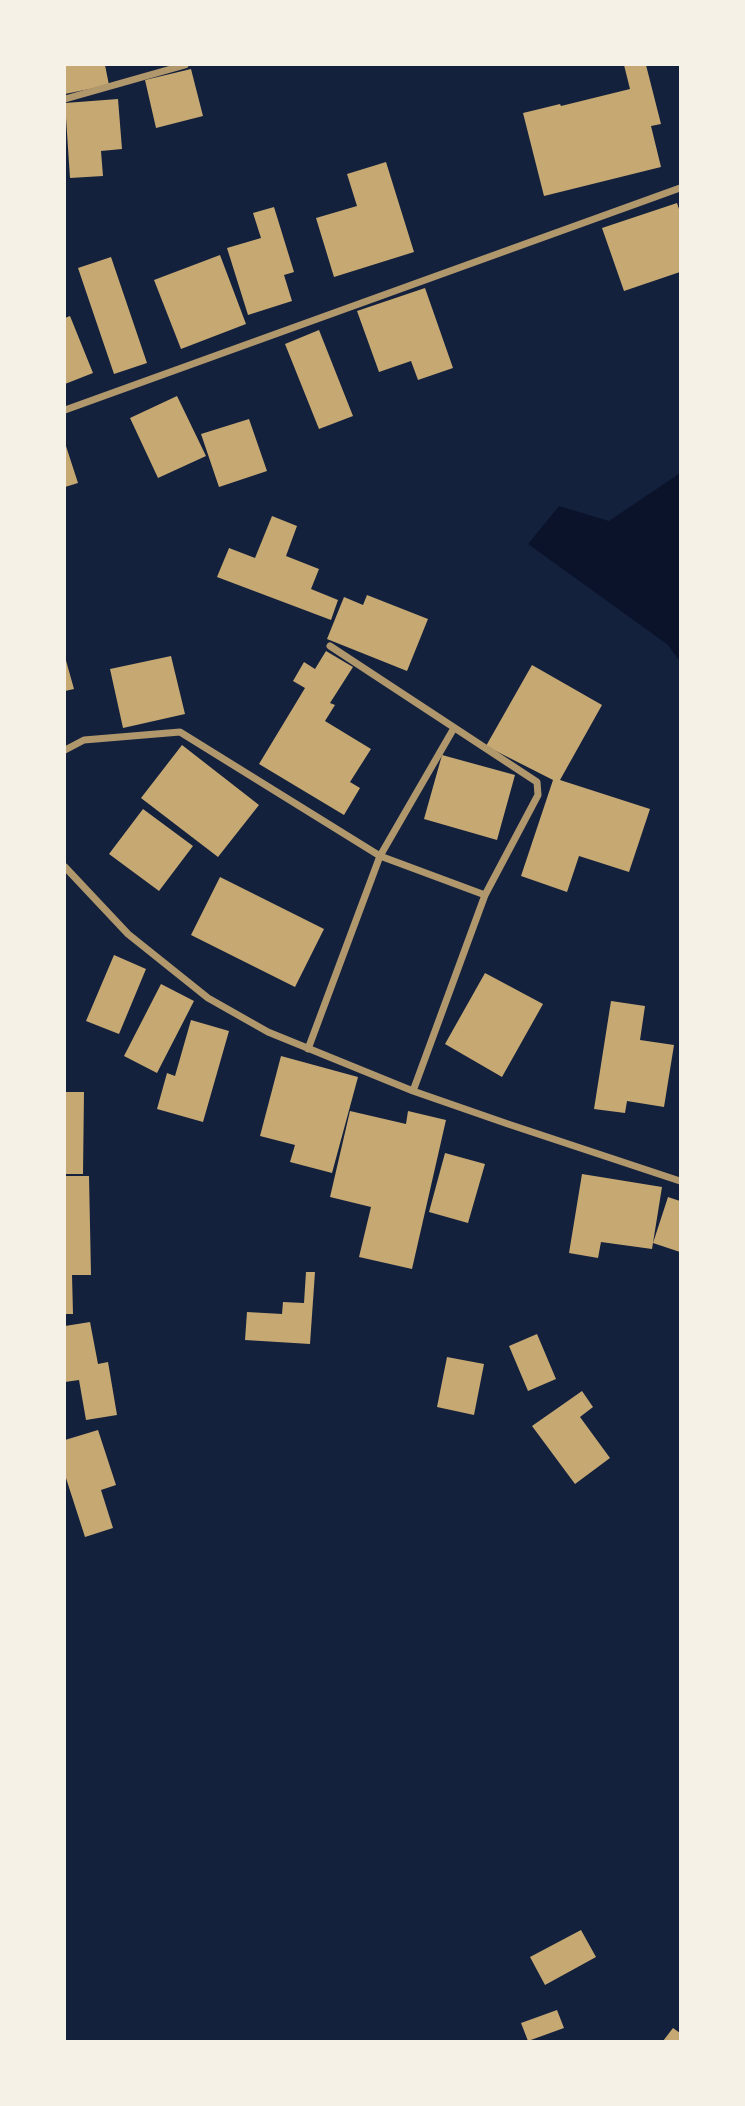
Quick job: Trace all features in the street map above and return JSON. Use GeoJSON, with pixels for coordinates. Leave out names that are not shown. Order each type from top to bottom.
{"type":"FeatureCollection","features":[{"type":"Feature","properties":{"kind":"street"},"geometry":{"type":"LineString","coordinates":[[65,99],[185,65]]}},
{"type":"Feature","properties":{"kind":"street"},"geometry":{"type":"LineString","coordinates":[[65,410],[680,187]]}},
{"type":"Feature","properties":{"kind":"street"},"geometry":{"type":"LineString","coordinates":[[330,646],[537,782],[539,788],[538,795],[485,895],[413,1091]]}},
{"type":"Feature","properties":{"kind":"street"},"geometry":{"type":"LineString","coordinates":[[308,1049],[380,856],[454,728]]}},
{"type":"Feature","properties":{"kind":"street"},"geometry":{"type":"LineString","coordinates":[[65,750],[85,740],[180,732],[380,856],[485,895]]}},
{"type":"Feature","properties":{"kind":"street"},"geometry":{"type":"LineString","coordinates":[[65,867],[128,934],[208,998],[268,1032],[413,1091],[680,1181]]}},
{"type":"Feature","properties":{"kind":"water"},"geometry":{"type":"Polygon","coordinates":[[[680,473],[680,662],[668,645],[528,544],[559,506],[609,521],[680,473]]]}},
{"type":"Feature","properties":{"kind":"building"},"geometry":{"type":"Polygon","coordinates":[[[65,65],[105,65],[109,85],[65,94],[65,65]]]}},
{"type":"Feature","properties":{"kind":"building"},"geometry":{"type":"Polygon","coordinates":[[[624,65],[646,65],[661,124],[651,126],[661,167],[544,196],[523,113],[630,89],[624,65]]]}},
{"type":"Feature","properties":{"kind":"building"},"geometry":{"type":"Polygon","coordinates":[[[191,69],[203,116],[156,128],[145,80],[191,69]]]}},
{"type":"Feature","properties":{"kind":"building"},"geometry":{"type":"Polygon","coordinates":[[[118,99],[122,149],[101,151],[103,176],[70,178],[65,103],[118,99]]]}},
{"type":"Feature","properties":{"kind":"building"},"geometry":{"type":"Polygon","coordinates":[[[386,162],[414,252],[334,277],[316,218],[357,206],[347,174],[386,162]]]}},
{"type":"Feature","properties":{"kind":"building"},"geometry":{"type":"Polygon","coordinates":[[[677,203],[680,212],[680,272],[624,291],[602,228],[677,203]]]}},
{"type":"Feature","properties":{"kind":"building"},"geometry":{"type":"Polygon","coordinates":[[[274,207],[294,272],[284,275],[292,301],[248,315],[227,248],[261,238],[253,213],[274,207]]]}},
{"type":"Feature","properties":{"kind":"building"},"geometry":{"type":"Polygon","coordinates":[[[220,255],[246,324],[181,349],[154,280],[220,255]]]}},
{"type":"Feature","properties":{"kind":"building"},"geometry":{"type":"Polygon","coordinates":[[[111,257],[147,363],[114,374],[78,268],[111,257]]]}},
{"type":"Feature","properties":{"kind":"building"},"geometry":{"type":"Polygon","coordinates":[[[425,288],[453,368],[418,380],[411,361],[379,372],[357,311],[425,288]]]}},
{"type":"Feature","properties":{"kind":"building"},"geometry":{"type":"Polygon","coordinates":[[[70,316],[93,373],[65,384],[65,318],[70,316]]]}},
{"type":"Feature","properties":{"kind":"building"},"geometry":{"type":"Polygon","coordinates":[[[319,330],[353,416],[319,429],[285,344],[319,330]]]}},
{"type":"Feature","properties":{"kind":"building"},"geometry":{"type":"Polygon","coordinates":[[[177,396],[206,456],[158,478],[130,418],[177,396]]]}},
{"type":"Feature","properties":{"kind":"building"},"geometry":{"type":"Polygon","coordinates":[[[249,419],[267,471],[219,487],[201,434],[249,419]]]}},
{"type":"Feature","properties":{"kind":"building"},"geometry":{"type":"Polygon","coordinates":[[[65,443],[78,483],[65,487],[65,443]]]}},
{"type":"Feature","properties":{"kind":"building"},"geometry":{"type":"Polygon","coordinates":[[[272,516],[297,526],[286,556],[319,569],[311,589],[338,600],[331,620],[217,577],[229,548],[255,558],[272,516]]]}},
{"type":"Feature","properties":{"kind":"building"},"geometry":{"type":"Polygon","coordinates":[[[367,595],[428,619],[407,671],[327,639],[344,597],[363,605],[367,595]]]}},
{"type":"Feature","properties":{"kind":"building"},"geometry":{"type":"Polygon","coordinates":[[[326,651],[353,667],[330,703],[335,705],[325,721],[371,749],[350,782],[360,788],[344,815],[259,764],[305,688],[293,681],[304,662],[315,669],[326,651]]]}},
{"type":"Feature","properties":{"kind":"building"},"geometry":{"type":"Polygon","coordinates":[[[171,656],[185,714],[123,728],[110,669],[171,656]]]}},
{"type":"Feature","properties":{"kind":"building"},"geometry":{"type":"Polygon","coordinates":[[[65,657],[74,689],[65,691],[65,657]]]}},
{"type":"Feature","properties":{"kind":"building"},"geometry":{"type":"Polygon","coordinates":[[[532,665],[602,705],[560,780],[650,809],[629,872],[579,856],[567,892],[521,876],[553,780],[486,746],[532,665]]]}},
{"type":"Feature","properties":{"kind":"building"},"geometry":{"type":"Polygon","coordinates":[[[182,745],[259,805],[218,857],[141,798],[182,745]]]}},
{"type":"Feature","properties":{"kind":"building"},"geometry":{"type":"Polygon","coordinates":[[[442,755],[515,775],[497,840],[424,819],[442,755]]]}},
{"type":"Feature","properties":{"kind":"building"},"geometry":{"type":"Polygon","coordinates":[[[143,809],[193,846],[159,891],[109,854],[143,809]]]}},
{"type":"Feature","properties":{"kind":"building"},"geometry":{"type":"Polygon","coordinates":[[[220,877],[324,929],[295,987],[191,935],[220,877]]]}},
{"type":"Feature","properties":{"kind":"building"},"geometry":{"type":"Polygon","coordinates":[[[114,955],[146,969],[119,1034],[86,1021],[114,955]]]}},
{"type":"Feature","properties":{"kind":"building"},"geometry":{"type":"Polygon","coordinates":[[[485,973],[543,1004],[502,1077],[445,1044],[485,973]]]}},
{"type":"Feature","properties":{"kind":"building"},"geometry":{"type":"Polygon","coordinates":[[[161,984],[194,1001],[157,1073],[124,1056],[161,984]]]}},
{"type":"Feature","properties":{"kind":"building"},"geometry":{"type":"Polygon","coordinates":[[[611,1001],[645,1006],[640,1040],[674,1045],[664,1107],[627,1101],[625,1113],[594,1109],[611,1001]]]}},
{"type":"Feature","properties":{"kind":"building"},"geometry":{"type":"Polygon","coordinates":[[[191,1020],[229,1031],[203,1122],[157,1109],[167,1073],[175,1076],[191,1020]]]}},
{"type":"Feature","properties":{"kind":"building"},"geometry":{"type":"Polygon","coordinates":[[[281,1056],[358,1077],[332,1173],[290,1162],[295,1145],[260,1136],[281,1056]]]}},
{"type":"Feature","properties":{"kind":"building"},"geometry":{"type":"Polygon","coordinates":[[[65,1092],[84,1092],[83,1174],[65,1174],[65,1092]]]}},
{"type":"Feature","properties":{"kind":"building"},"geometry":{"type":"Polygon","coordinates":[[[350,1111],[406,1124],[408,1111],[446,1120],[412,1269],[359,1257],[371,1207],[330,1197],[350,1111]]]}},
{"type":"Feature","properties":{"kind":"building"},"geometry":{"type":"Polygon","coordinates":[[[445,1153],[485,1164],[468,1223],[429,1212],[445,1153]]]}},
{"type":"Feature","properties":{"kind":"building"},"geometry":{"type":"Polygon","coordinates":[[[582,1174],[662,1187],[652,1249],[601,1242],[598,1258],[569,1253],[582,1174]]]}},
{"type":"Feature","properties":{"kind":"building"},"geometry":{"type":"Polygon","coordinates":[[[65,1176],[89,1176],[91,1275],[72,1275],[73,1314],[65,1314],[65,1176]]]}},
{"type":"Feature","properties":{"kind":"building"},"geometry":{"type":"Polygon","coordinates":[[[668,1197],[680,1201],[680,1252],[653,1243],[668,1197]]]}},
{"type":"Feature","properties":{"kind":"building"},"geometry":{"type":"Polygon","coordinates":[[[306,1272],[315,1272],[310,1344],[245,1340],[247,1312],[282,1314],[283,1302],[304,1303],[306,1272]]]}},
{"type":"Feature","properties":{"kind":"building"},"geometry":{"type":"Polygon","coordinates":[[[90,1322],[98,1364],[108,1362],[117,1415],[86,1420],[79,1380],[65,1382],[65,1326],[90,1322]]]}},
{"type":"Feature","properties":{"kind":"building"},"geometry":{"type":"Polygon","coordinates":[[[537,1334],[556,1379],[528,1391],[509,1346],[537,1334]]]}},
{"type":"Feature","properties":{"kind":"building"},"geometry":{"type":"Polygon","coordinates":[[[447,1357],[484,1364],[474,1415],[437,1407],[447,1357]]]}},
{"type":"Feature","properties":{"kind":"building"},"geometry":{"type":"Polygon","coordinates":[[[582,1391],[593,1407],[580,1417],[610,1458],[575,1484],[532,1426],[582,1391]]]}},
{"type":"Feature","properties":{"kind":"building"},"geometry":{"type":"Polygon","coordinates":[[[98,1430],[116,1485],[101,1490],[113,1528],[85,1537],[65,1475],[65,1440],[98,1430]]]}},
{"type":"Feature","properties":{"kind":"building"},"geometry":{"type":"Polygon","coordinates":[[[581,1930],[596,1957],[545,1985],[530,1957],[581,1930]]]}},
{"type":"Feature","properties":{"kind":"building"},"geometry":{"type":"Polygon","coordinates":[[[557,2010],[564,2028],[528,2041],[521,2023],[557,2010]]]}},
{"type":"Feature","properties":{"kind":"building"},"geometry":{"type":"Polygon","coordinates":[[[673,2028],[680,2033],[680,2041],[663,2041],[673,2028]]]}}]}
